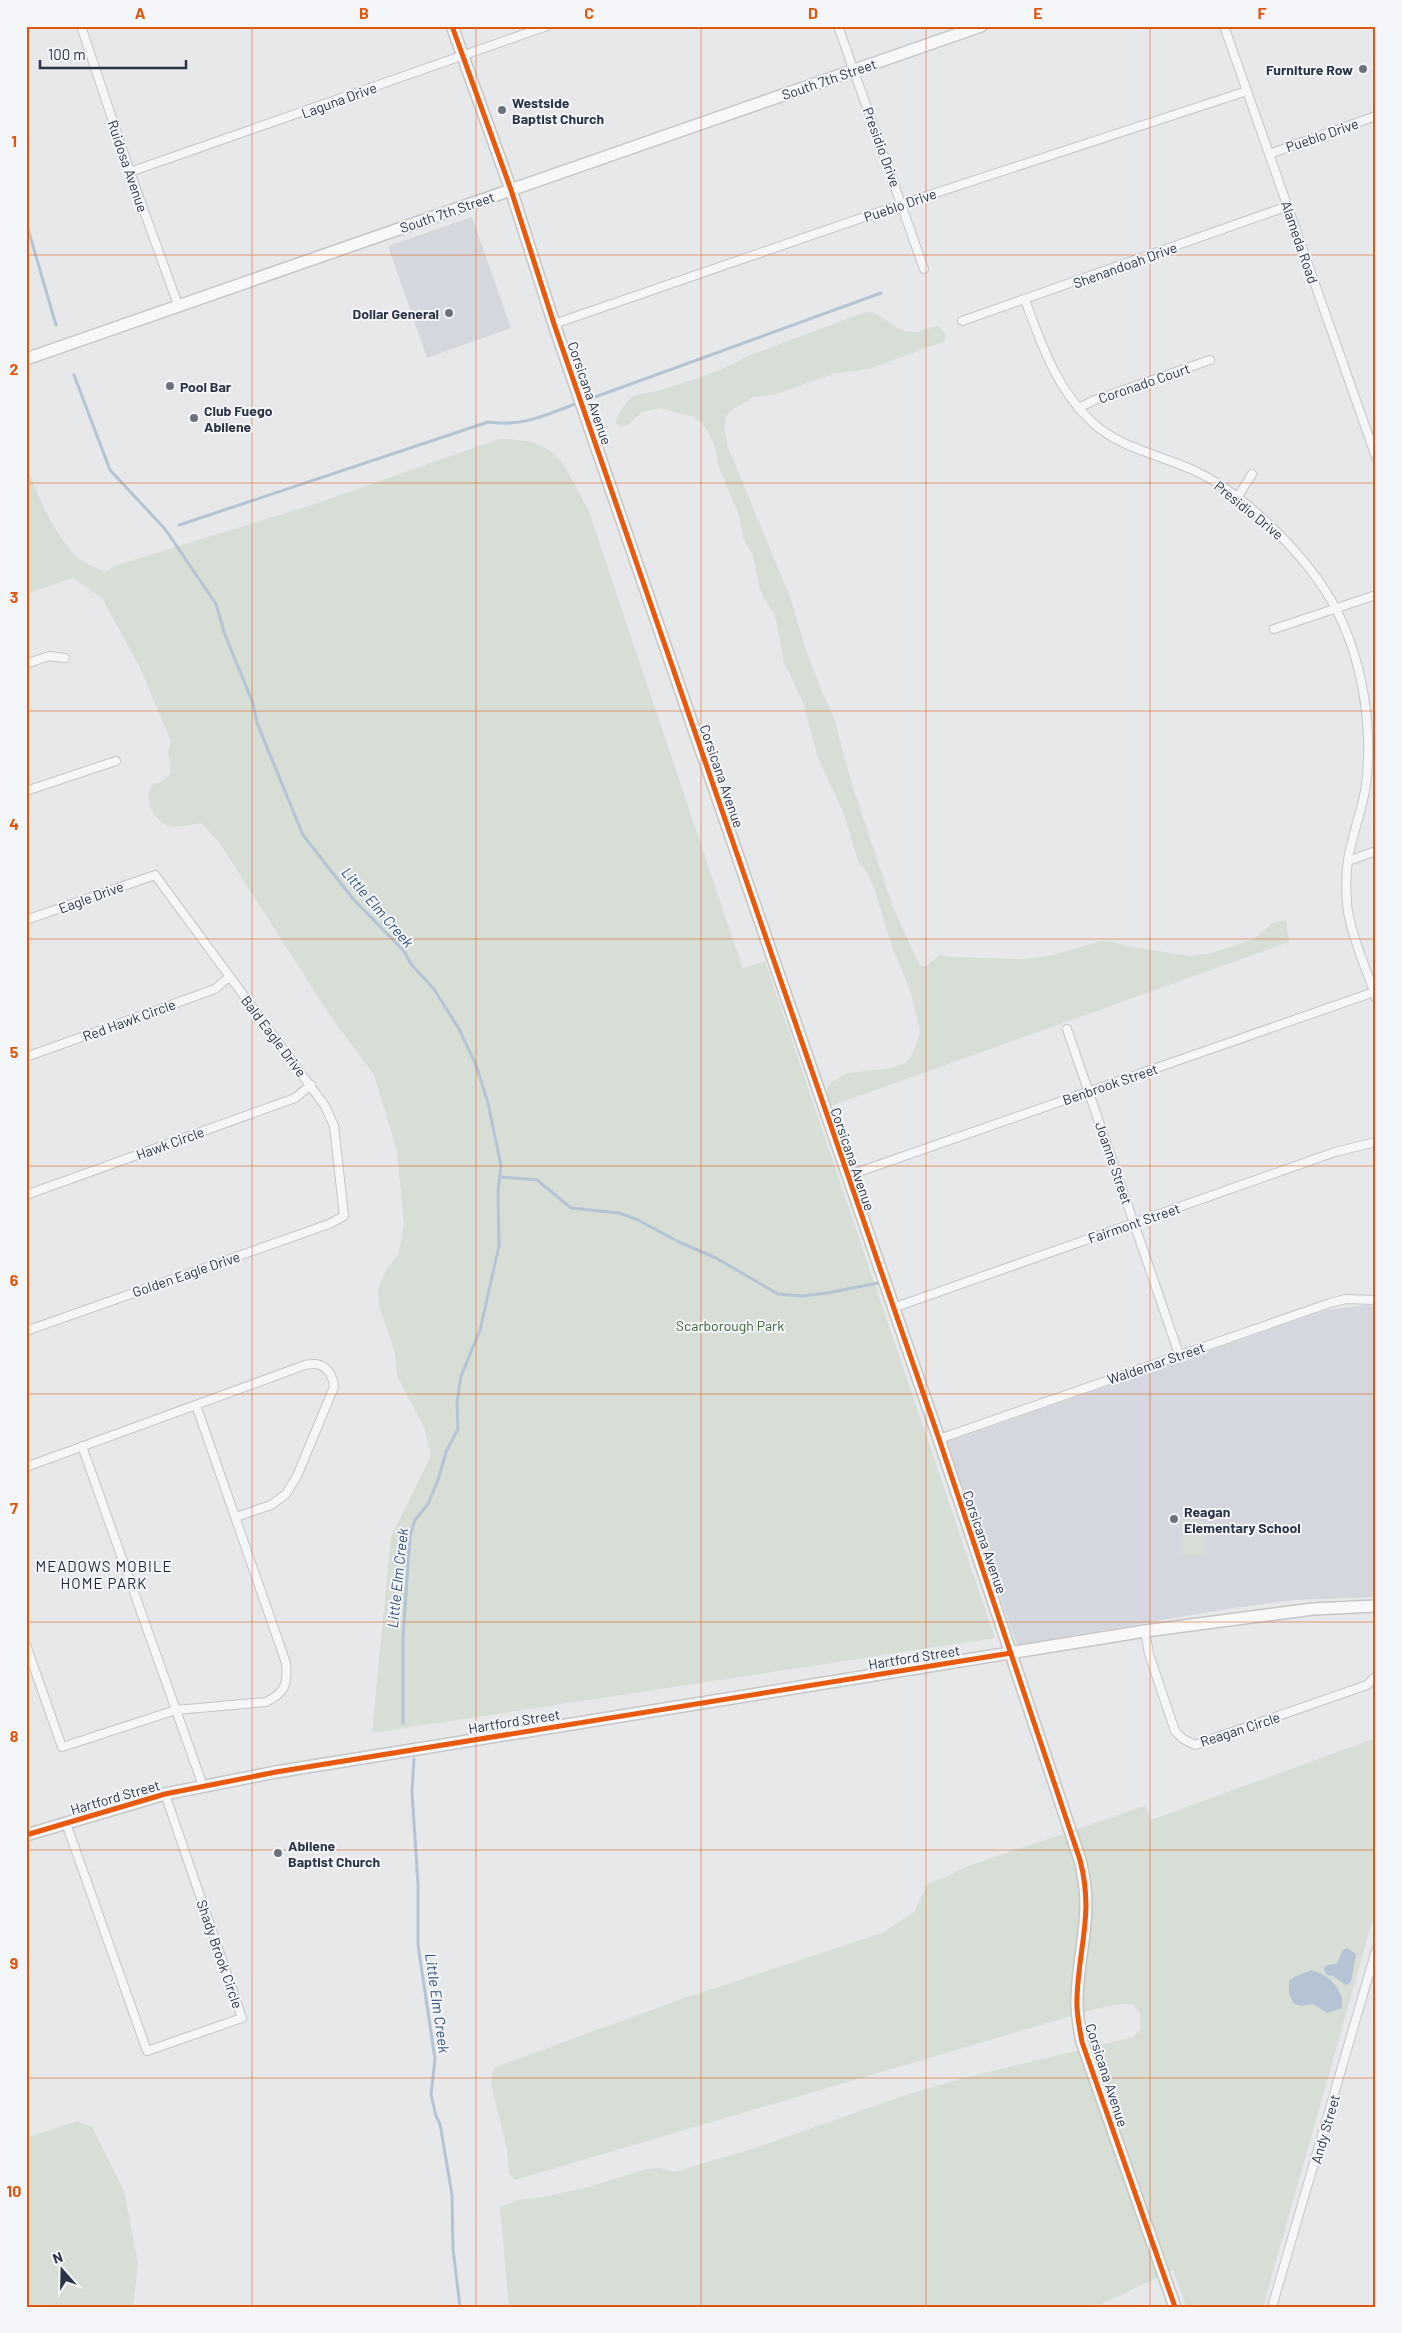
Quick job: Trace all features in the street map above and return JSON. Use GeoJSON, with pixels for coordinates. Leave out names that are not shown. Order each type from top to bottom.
{"type":"FeatureCollection","features":[{"type":"Feature","properties":{"kind":"street"},"geometry":{"type":"LineString","coordinates":[[81,28],[90,26]]}},
{"type":"Feature","properties":{"kind":"street","name":"Corsicana Avenue"},"geometry":{"type":"LineString","coordinates":[[452,26],[939,1440],[1086,1881],[1086,1928],[1078,1976],[1077,1999],[1082,2042],[1175,2307]]}},
{"type":"Feature","properties":{"kind":"street","name":"Laguna Drive"},"geometry":{"type":"LineString","coordinates":[[130,172],[547,26]]}},
{"type":"Feature","properties":{"kind":"street","name":"Presidio Drive"},"geometry":{"type":"LineString","coordinates":[[838,26],[924,269]]}},
{"type":"Feature","properties":{"kind":"street","name":"South 7th Street"},"geometry":{"type":"LineString","coordinates":[[26,359],[981,26]]}},
{"type":"Feature","properties":{"kind":"street","name":"Alameda Road"},"geometry":{"type":"LineString","coordinates":[[1224,26],[1376,457]]}},
{"type":"Feature","properties":{"kind":"street","name":"Ruidosa Avenue"},"geometry":{"type":"LineString","coordinates":[[81,28],[178,305]]}},
{"type":"Feature","properties":{"kind":"street","name":"Pueblo Drive"},"geometry":{"type":"LineString","coordinates":[[554,324],[902,204],[1247,91]]}},
{"type":"Feature","properties":{"kind":"street","name":"Pueblo Drive"},"geometry":{"type":"LineString","coordinates":[[1269,154],[1376,116]]}},
{"type":"Feature","properties":{"kind":"street","name":"Shenandoah Drive"},"geometry":{"type":"LineString","coordinates":[[962,321],[1288,206]]}},
{"type":"Feature","properties":{"kind":"street","name":"Presidio Drive"},"geometry":{"type":"LineString","coordinates":[[1025,300],[1046,357],[1078,408],[1095,425],[1109,434],[1149,453],[1193,470],[1237,498],[1287,540],[1336,609],[1355,660],[1372,726],[1366,786],[1348,861],[1347,907],[1375,995]]}},
{"type":"Feature","properties":{"kind":"street","name":"Coronado Court"},"geometry":{"type":"LineString","coordinates":[[1078,408],[1095,400],[1210,360]]}},
{"type":"Feature","properties":{"kind":"street"},"geometry":{"type":"LineString","coordinates":[[1237,498],[1252,474]]}},
{"type":"Feature","properties":{"kind":"street"},"geometry":{"type":"LineString","coordinates":[[1274,629],[1376,595]]}},
{"type":"Feature","properties":{"kind":"street"},"geometry":{"type":"LineString","coordinates":[[26,664],[49,656],[65,658]]}},
{"type":"Feature","properties":{"kind":"street"},"geometry":{"type":"LineString","coordinates":[[26,791],[116,761]]}},
{"type":"Feature","properties":{"kind":"street"},"geometry":{"type":"LineString","coordinates":[[1348,861],[1376,851]]}},
{"type":"Feature","properties":{"kind":"street","name":"Eagle Drive"},"geometry":{"type":"LineString","coordinates":[[26,920],[155,875]]}},
{"type":"Feature","properties":{"kind":"street","name":"Bald Eagle Drive"},"geometry":{"type":"LineString","coordinates":[[155,875],[325,1106],[334,1126],[344,1216]]}},
{"type":"Feature","properties":{"kind":"street","name":"Red Hawk Circle"},"geometry":{"type":"LineString","coordinates":[[26,1057],[215,989],[229,977]]}},
{"type":"Feature","properties":{"kind":"street","name":"Benbrook Street"},"geometry":{"type":"LineString","coordinates":[[847,1176],[1089,1091],[1375,995]]}},
{"type":"Feature","properties":{"kind":"street","name":"Joanne Street"},"geometry":{"type":"LineString","coordinates":[[1067,1029],[1179,1354]]}},
{"type":"Feature","properties":{"kind":"street","name":"Hawk Circle"},"geometry":{"type":"LineString","coordinates":[[26,1195],[295,1098],[311,1085]]}},
{"type":"Feature","properties":{"kind":"street","name":"Fairmont Street"},"geometry":{"type":"LineString","coordinates":[[893,1308],[1335,1152],[1376,1142]]}},
{"type":"Feature","properties":{"kind":"street","name":"Golden Eagle Drive"},"geometry":{"type":"LineString","coordinates":[[26,1331],[329,1224],[344,1216]]}},
{"type":"Feature","properties":{"kind":"street","name":"Waldemar Street"},"geometry":{"type":"LineString","coordinates":[[939,1440],[1179,1354],[1330,1303],[1346,1299],[1376,1300]]}},
{"type":"Feature","properties":{"kind":"street"},"geometry":{"type":"LineString","coordinates":[[26,1466],[314,1363],[328,1369],[333,1378],[334,1387],[297,1476],[286,1494],[271,1505],[236,1517]]}},
{"type":"Feature","properties":{"kind":"street"},"geometry":{"type":"LineString","coordinates":[[26,1645],[62,1747],[176,1710],[266,1702],[278,1696],[286,1682],[286,1663],[196,1405]]}},
{"type":"Feature","properties":{"kind":"street"},"geometry":{"type":"LineString","coordinates":[[82,1446],[203,1786]]}},
{"type":"Feature","properties":{"kind":"street","name":"Hartford Street"},"geometry":{"type":"LineString","coordinates":[[26,1835],[165,1794],[417,1748],[1145,1631],[1313,1609],[1376,1606]]}},
{"type":"Feature","properties":{"kind":"street","name":"Reagan Circle"},"geometry":{"type":"LineString","coordinates":[[1145,1631],[1149,1654],[1175,1731],[1183,1739],[1195,1745],[1367,1685],[1376,1676]]}},
{"type":"Feature","properties":{"kind":"street","name":"Shady Brook Circle"},"geometry":{"type":"LineString","coordinates":[[66,1823],[147,2051],[242,2018],[165,1794]]}},
{"type":"Feature","properties":{"kind":"street","name":"Andy Street"},"geometry":{"type":"LineString","coordinates":[[1272,2307],[1376,1950]]}},
{"type":"Feature","properties":{"kind":"shaded area"},"geometry":{"type":"Polygon","coordinates":[[[472,217],[511,328],[427,358],[388,246],[472,217]]]}},
{"type":"Feature","properties":{"kind":"shaded area","name":"Reagan Elementary School"},"geometry":{"type":"Polygon","coordinates":[[[1368,1305],[1376,1307],[1376,1597],[1295,1600],[1227,1609],[1017,1645],[946,1442],[1327,1310],[1368,1305]]]}},
{"type":"Feature","properties":{"kind":"green space"},"geometry":{"type":"Polygon","coordinates":[[[866,312],[877,315],[904,331],[920,331],[938,326],[945,334],[945,341],[869,369],[833,374],[776,394],[755,397],[734,408],[726,416],[724,428],[728,447],[790,597],[805,647],[821,690],[833,715],[852,784],[893,907],[921,966],[926,966],[940,955],[950,957],[1022,959],[1049,956],[1105,940],[1132,947],[1190,956],[1208,954],[1254,939],[1273,923],[1286,920],[1289,942],[831,1106],[826,1091],[830,1083],[847,1073],[891,1068],[905,1063],[910,1058],[918,1041],[920,1030],[909,987],[892,947],[875,891],[868,874],[858,861],[845,817],[817,755],[803,702],[784,663],[775,615],[763,597],[753,555],[744,540],[738,513],[719,468],[715,447],[708,432],[702,423],[694,417],[660,408],[642,412],[628,425],[619,427],[616,421],[628,400],[634,396],[657,391],[703,376],[748,356],[866,312]]]}},
{"type":"Feature","properties":{"kind":"green space","name":"Scarborough Park"},"geometry":{"type":"Polygon","coordinates":[[[499,439],[535,443],[547,448],[564,466],[588,509],[743,969],[765,961],[995,1638],[372,1733],[391,1537],[431,1456],[424,1427],[397,1376],[395,1353],[379,1306],[378,1289],[386,1270],[398,1255],[404,1225],[397,1151],[374,1075],[329,1014],[219,842],[201,823],[170,826],[154,815],[149,803],[149,791],[152,785],[161,782],[170,774],[169,751],[171,741],[140,668],[102,598],[73,578],[26,594],[26,465],[49,516],[64,542],[81,560],[106,572],[114,566],[312,505],[499,439]]]}},
{"type":"Feature","properties":{"kind":"green space"},"geometry":{"type":"Polygon","coordinates":[[[1182,1520],[1203,1521],[1203,1555],[1181,1555],[1182,1520]]]}},
{"type":"Feature","properties":{"kind":"green space"},"geometry":{"type":"Polygon","coordinates":[[[1376,1738],[1376,1908],[1263,2307],[1186,2307],[1173,2270],[1095,2307],[509,2307],[500,2207],[517,2200],[538,2198],[585,2188],[647,2169],[660,2168],[673,2172],[752,2149],[903,2096],[964,2078],[1133,2037],[1140,2030],[1140,2013],[1132,2004],[1095,2009],[515,2180],[509,2173],[507,2150],[491,2084],[493,2068],[679,2000],[882,1933],[914,1912],[927,1885],[971,1865],[1145,1806],[1151,1820],[1376,1738]]]}},
{"type":"Feature","properties":{"kind":"green space"},"geometry":{"type":"Polygon","coordinates":[[[77,2121],[92,2127],[124,2191],[138,2263],[133,2307],[26,2307],[26,2138],[77,2121]]]}},
{"type":"Feature","properties":{"kind":"water"},"geometry":{"type":"Polygon","coordinates":[[[1347,1948],[1356,1954],[1351,1982],[1346,1985],[1333,1976],[1327,1975],[1324,1970],[1325,1966],[1337,1963],[1343,1950],[1347,1948]]]}},
{"type":"Feature","properties":{"kind":"water"},"geometry":{"type":"Polygon","coordinates":[[[1311,1970],[1323,1975],[1334,1984],[1341,1995],[1342,2008],[1327,2013],[1313,2004],[1302,2006],[1294,2004],[1289,1994],[1289,1981],[1311,1970]]]}},
{"type":"Feature","properties":{"kind":"waterway","name":"Little Elm Creek"},"geometry":{"type":"LineString","coordinates":[[26,222],[56,325]]}},
{"type":"Feature","properties":{"kind":"waterway"},"geometry":{"type":"LineString","coordinates":[[584,401],[881,293]]}},
{"type":"Feature","properties":{"kind":"waterway","name":"Little Elm Creek"},"geometry":{"type":"LineString","coordinates":[[74,375],[110,470],[165,529],[216,604],[225,635],[253,703],[257,723],[303,835],[353,899],[404,951],[411,964],[434,989],[459,1029],[476,1065],[488,1103],[501,1166],[498,1191],[499,1246],[480,1330],[461,1376],[457,1402],[458,1429],[446,1452],[438,1480],[428,1504],[415,1520],[410,1536],[403,1637],[403,1723]]}},
{"type":"Feature","properties":{"kind":"waterway"},"geometry":{"type":"LineString","coordinates":[[179,525],[488,422],[513,423],[534,419],[578,403]]}},
{"type":"Feature","properties":{"kind":"waterway"},"geometry":{"type":"LineString","coordinates":[[501,1177],[537,1180],[571,1208],[619,1213],[636,1219],[679,1242],[716,1258],[778,1294],[802,1296],[883,1282]]}},
{"type":"Feature","properties":{"kind":"waterway","name":"Little Elm Creek"},"geometry":{"type":"LineString","coordinates":[[414,1759],[412,1792],[418,1884],[418,1945],[435,2059],[431,2094],[436,2116],[440,2124],[452,2195],[453,2249],[460,2307]]}},
{"type":"Feature","properties":{"kind":"cycle path"},"geometry":{"type":"LineString","coordinates":[[452,26],[511,190],[554,324],[939,1439],[1080,1860],[1086,1896],[1085,1929],[1078,1978],[1077,2003],[1082,2042],[1175,2307]]}},
{"type":"Feature","properties":{"kind":"cycle path"},"geometry":{"type":"LineString","coordinates":[[26,1835],[165,1794],[276,1772],[1011,1653]]}},
{"type":"Feature","properties":{"kind":"place","name":"Furniture Row"},"geometry":{"type":"Point","coordinates":[1363,69]}},
{"type":"Feature","properties":{"kind":"place","name":"Westside Baptist Church"},"geometry":{"type":"Point","coordinates":[502,110]}},
{"type":"Feature","properties":{"kind":"place","name":"Dollar General"},"geometry":{"type":"Point","coordinates":[449,313]}},
{"type":"Feature","properties":{"kind":"place","name":"Pool Bar"},"geometry":{"type":"Point","coordinates":[170,386]}},
{"type":"Feature","properties":{"kind":"place","name":"Club Fuego Abilene"},"geometry":{"type":"Point","coordinates":[194,418]}},
{"type":"Feature","properties":{"kind":"place","name":"Reagan Elementary School"},"geometry":{"type":"Point","coordinates":[1174,1519]}},
{"type":"Feature","properties":{"kind":"place","name":"Abilene Baptist Church"},"geometry":{"type":"Point","coordinates":[278,1853]}},
{"type":"Feature","properties":{"kind":"district","name":"MEADOWS MOBILE HOME PARK"},"geometry":{"type":"Point","coordinates":[104,1574]}}]}
